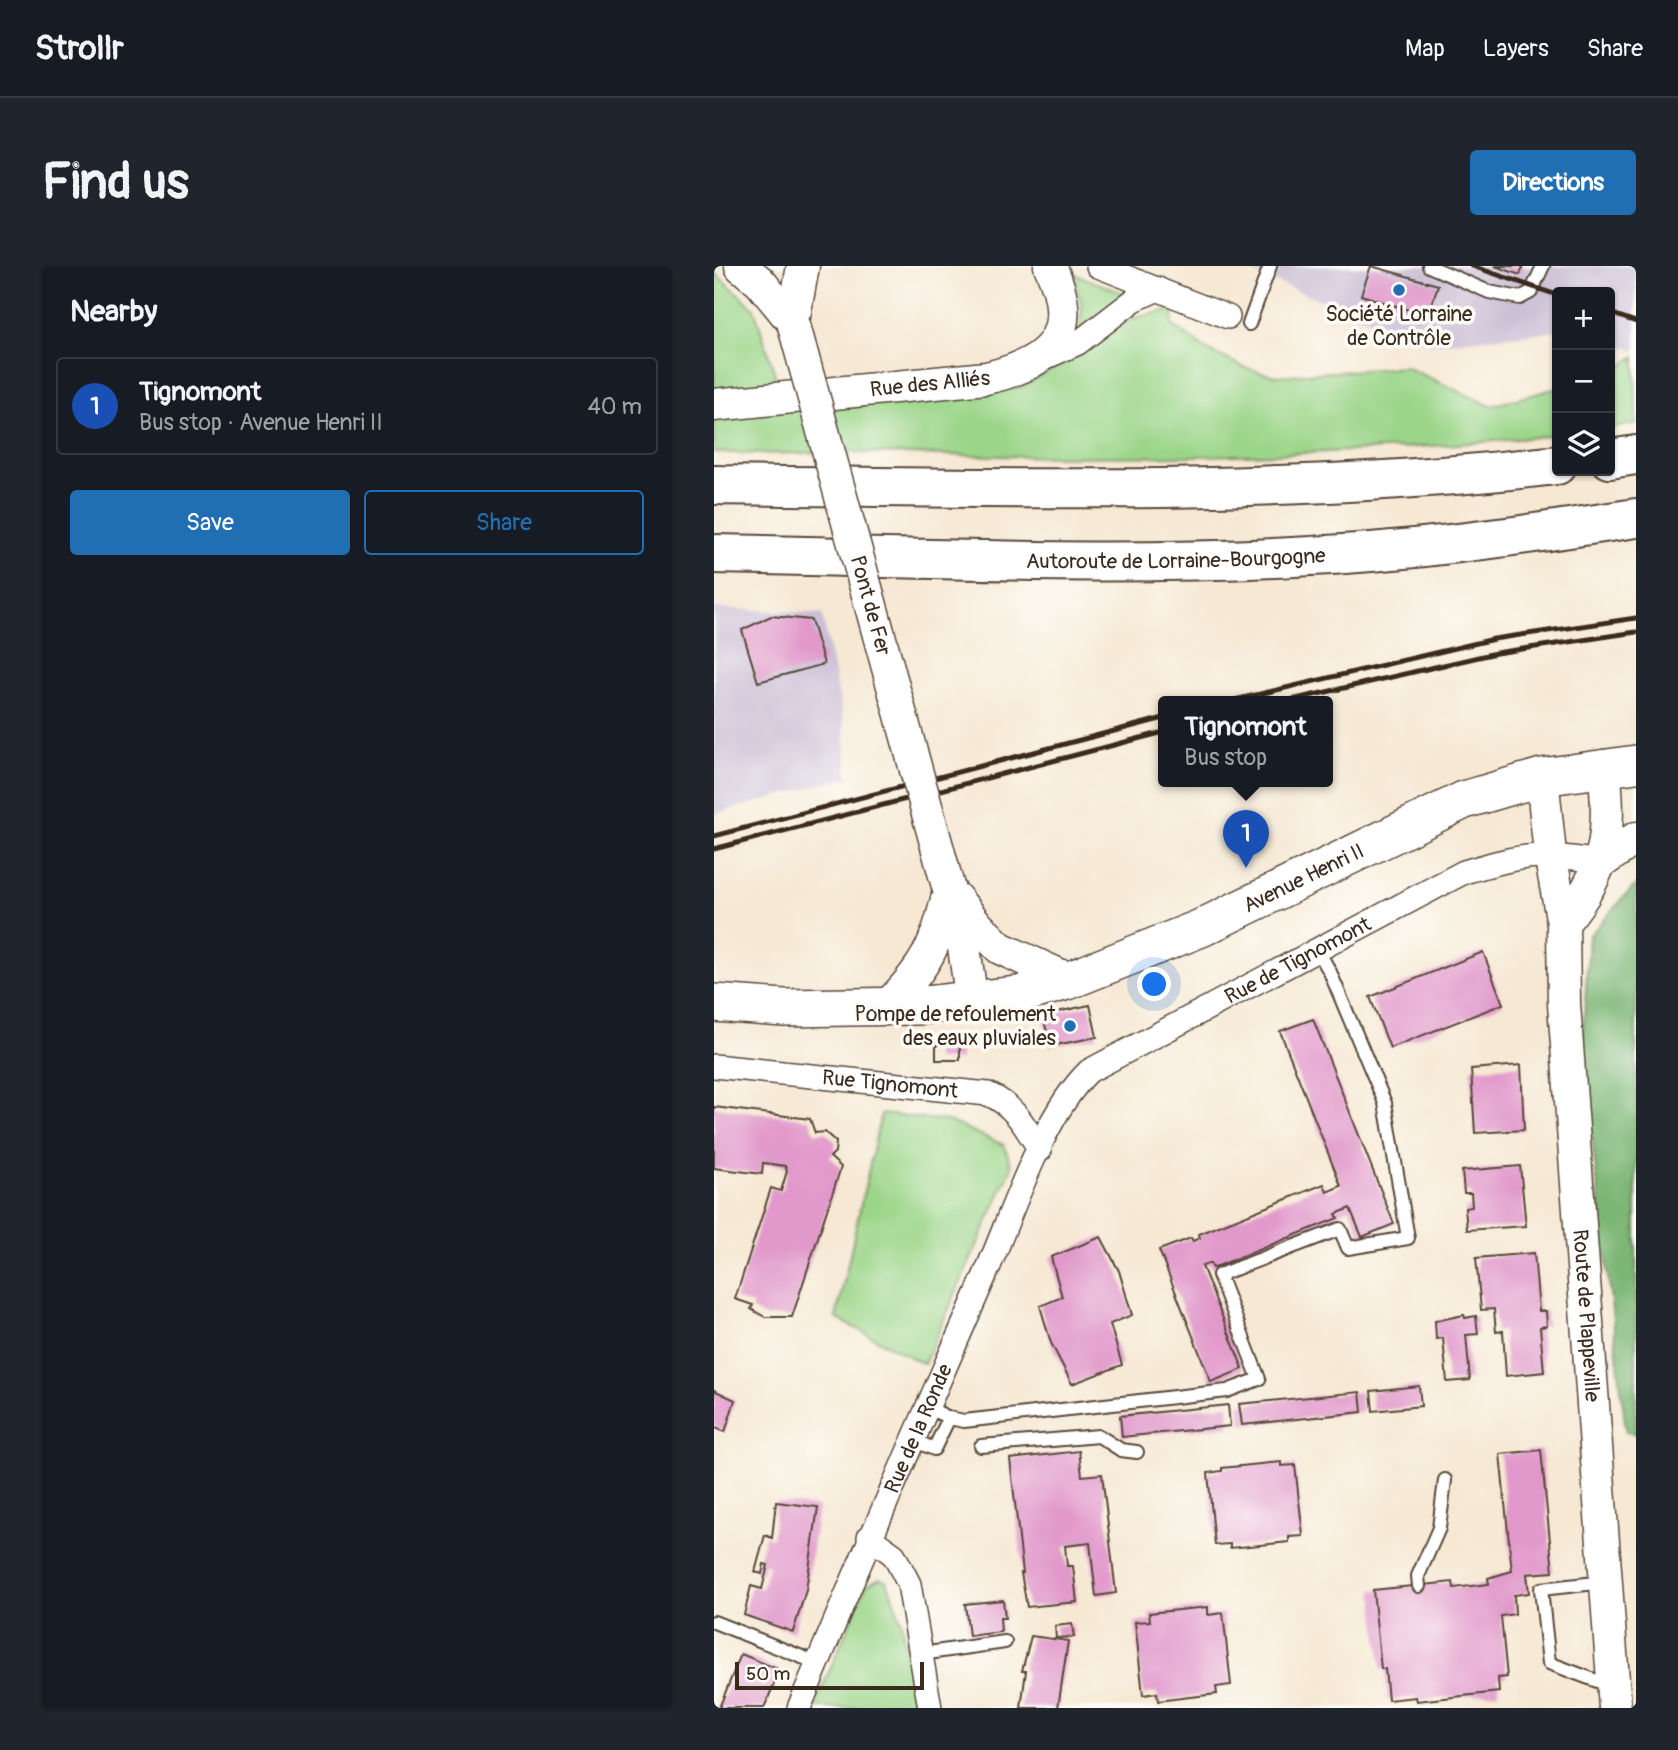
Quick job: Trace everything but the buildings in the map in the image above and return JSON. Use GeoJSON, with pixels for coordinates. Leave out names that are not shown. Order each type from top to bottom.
{"type":"FeatureCollection","features":[{"type":"Feature","properties":{"kind":"highway"},"geometry":{"type":"LineString","coordinates":[[1615,458],[1636,455]]}},
{"type":"Feature","properties":{"kind":"highway"},"geometry":{"type":"LineString","coordinates":[[714,485],[961,487],[1349,484],[1552,465]]}},
{"type":"Feature","properties":{"kind":"highway","name":"Autoroute de Lorraine-Bourgogne"},"geometry":{"type":"LineString","coordinates":[[714,554],[1123,560],[1358,554],[1499,538],[1636,518]]}},
{"type":"Feature","properties":{"kind":"main road"},"geometry":{"type":"LineString","coordinates":[[741,266],[760,282],[793,322]]}},
{"type":"Feature","properties":{"kind":"main road","name":"Pont de Fer"},"geometry":{"type":"LineString","coordinates":[[775,266],[793,322],[961,927],[972,1002]]}},
{"type":"Feature","properties":{"kind":"main road"},"geometry":{"type":"LineString","coordinates":[[793,322],[803,266]]}},
{"type":"Feature","properties":{"kind":"main road","name":"Rue des Alliés"},"geometry":{"type":"LineString","coordinates":[[714,405],[986,378],[1014,372],[1037,361],[1054,345],[1064,325],[1064,299],[1050,266]]}},
{"type":"Feature","properties":{"kind":"main road"},"geometry":{"type":"LineString","coordinates":[[1563,923],[1583,899],[1602,862],[1607,818],[1620,765]]}},
{"type":"Feature","properties":{"kind":"main road","name":"Avenue Henri II"},"geometry":{"type":"LineString","coordinates":[[714,1003],[784,1008],[889,1004],[916,1006],[1019,995],[1070,980],[1248,906],[1464,800],[1542,777],[1620,765]]}},
{"type":"Feature","properties":{"kind":"main road","name":"Route de Plappeville"},"geometry":{"type":"LineString","coordinates":[[1542,777],[1550,854],[1563,923],[1565,1018],[1614,1694]]}},
{"type":"Feature","properties":{"kind":"main road"},"geometry":{"type":"LineString","coordinates":[[1602,862],[1636,838]]}},
{"type":"Feature","properties":{"kind":"main road"},"geometry":{"type":"LineString","coordinates":[[949,890],[1000,948],[1070,980]]}},
{"type":"Feature","properties":{"kind":"main road"},"geometry":{"type":"LineString","coordinates":[[889,1004],[924,967],[939,936],[949,890]]}},
{"type":"Feature","properties":{"kind":"street"},"geometry":{"type":"LineString","coordinates":[[1098,266],[1239,321]]}},
{"type":"Feature","properties":{"kind":"street"},"geometry":{"type":"LineString","coordinates":[[1037,361],[1078,343],[1134,300],[1158,289]]}},
{"type":"Feature","properties":{"kind":"street","name":"Rue de Tignomont"},"geometry":{"type":"LineString","coordinates":[[1040,1150],[1067,1097],[1089,1071],[1464,872],[1518,856],[1550,854],[1602,862]]}},
{"type":"Feature","properties":{"kind":"street","name":"Rue Tignomont"},"geometry":{"type":"LineString","coordinates":[[714,1066],[988,1094],[1003,1100],[1016,1112],[1040,1150]]}},
{"type":"Feature","properties":{"kind":"street","name":"Rue de la Ronde"},"geometry":{"type":"LineString","coordinates":[[799,1708],[869,1537],[1040,1150]]}},
{"type":"Feature","properties":{"kind":"street"},"geometry":{"type":"LineString","coordinates":[[869,1537],[885,1546],[902,1568],[909,1584],[930,1708]]}},
{"type":"Feature","properties":{"kind":"lane"},"geometry":{"type":"LineString","coordinates":[[1239,321],[1270,266]]}},
{"type":"Feature","properties":{"kind":"lane"},"geometry":{"type":"LineString","coordinates":[[1429,266],[1507,298],[1520,298],[1531,292],[1543,266]]}},
{"type":"Feature","properties":{"kind":"lane"},"geometry":{"type":"LineString","coordinates":[[927,1408],[949,1418],[964,1421],[1227,1391],[1259,1378],[1219,1275],[1340,1229],[1348,1248],[1408,1238],[1385,1103],[1330,972],[1317,949]]}},
{"type":"Feature","properties":{"kind":"lane"},"geometry":{"type":"LineString","coordinates":[[913,1440],[934,1449],[949,1418]]}},
{"type":"Feature","properties":{"kind":"lane"},"geometry":{"type":"LineString","coordinates":[[981,1446],[1099,1436],[1121,1450],[1137,1452]]}},
{"type":"Feature","properties":{"kind":"lane"},"geometry":{"type":"LineString","coordinates":[[1419,1586],[1418,1576],[1438,1528],[1445,1480]]}},
{"type":"Feature","properties":{"kind":"lane"},"geometry":{"type":"LineString","coordinates":[[1605,1582],[1541,1589],[1549,1663],[1597,1681],[1614,1694]]}},
{"type":"Feature","properties":{"kind":"lane"},"geometry":{"type":"LineString","coordinates":[[714,1622],[817,1663]]}},
{"type":"Feature","properties":{"kind":"lane"},"geometry":{"type":"LineString","coordinates":[[921,1654],[1005,1642]]}},
{"type":"Feature","properties":{"kind":"shaded area"},"geometry":{"type":"Polygon","coordinates":[[[1236,266],[1636,266],[1636,351],[1615,343],[1615,287],[1552,287],[1552,332],[1430,344],[1236,266]]]}},
{"type":"Feature","properties":{"kind":"shaded area"},"geometry":{"type":"Polygon","coordinates":[[[714,608],[822,614],[843,717],[848,777],[714,814],[714,608]]]}},
{"type":"Feature","properties":{"kind":"green space"},"geometry":{"type":"Polygon","coordinates":[[[714,272],[754,308],[779,387],[714,393],[714,272]]]}},
{"type":"Feature","properties":{"kind":"green space"},"geometry":{"type":"Polygon","coordinates":[[[1072,273],[1126,294],[1080,330],[1082,307],[1072,273]]]}},
{"type":"Feature","properties":{"kind":"green space"},"geometry":{"type":"Polygon","coordinates":[[[1174,309],[1172,325],[1207,350],[1248,369],[1276,376],[1406,367],[1491,406],[1552,389],[1552,435],[1386,449],[1215,456],[1044,457],[714,452],[714,416],[1024,386],[1130,319],[1174,309]]]}},
{"type":"Feature","properties":{"kind":"green space"},"geometry":{"type":"Polygon","coordinates":[[[1635,356],[1636,424],[1615,427],[1615,371],[1635,356]]]}},
{"type":"Feature","properties":{"kind":"green space"},"geometry":{"type":"Polygon","coordinates":[[[1636,884],[1636,1434],[1626,1432],[1582,1051],[1589,936],[1636,884]]]}},
{"type":"Feature","properties":{"kind":"green space"},"geometry":{"type":"Polygon","coordinates":[[[881,1114],[948,1121],[1004,1145],[1012,1167],[924,1364],[836,1318],[881,1114]]]}},
{"type":"Feature","properties":{"kind":"green space"},"geometry":{"type":"Polygon","coordinates":[[[880,1578],[887,1581],[901,1621],[914,1708],[814,1708],[866,1585],[880,1578]]]}},
{"type":"Feature","properties":{"kind":"railway"},"geometry":{"type":"LineString","coordinates":[[1472,266],[1552,293]]}},
{"type":"Feature","properties":{"kind":"railway"},"geometry":{"type":"LineString","coordinates":[[1615,315],[1636,322]]}},
{"type":"Feature","properties":{"kind":"railway"},"geometry":{"type":"LineString","coordinates":[[1252,696],[1494,639],[1636,618]]}},
{"type":"Feature","properties":{"kind":"railway"},"geometry":{"type":"LineString","coordinates":[[1309,696],[1496,653],[1636,632]]}},
{"type":"Feature","properties":{"kind":"railway"},"geometry":{"type":"LineString","coordinates":[[714,836],[1158,720]]}},
{"type":"Feature","properties":{"kind":"railway"},"geometry":{"type":"LineString","coordinates":[[714,849],[1158,734]]}},
{"type":"Feature","properties":{"kind":"place","name":"Société Lorraine de Contrôle"},"geometry":{"type":"Point","coordinates":[1399,290]}},
{"type":"Feature","properties":{"kind":"place","name":"Tignomont"},"geometry":{"type":"Point","coordinates":[1246,868]}},
{"type":"Feature","properties":{"kind":"place","name":"Pompe de refoulement des eaux pluviales"},"geometry":{"type":"Point","coordinates":[1070,1026]}}]}
